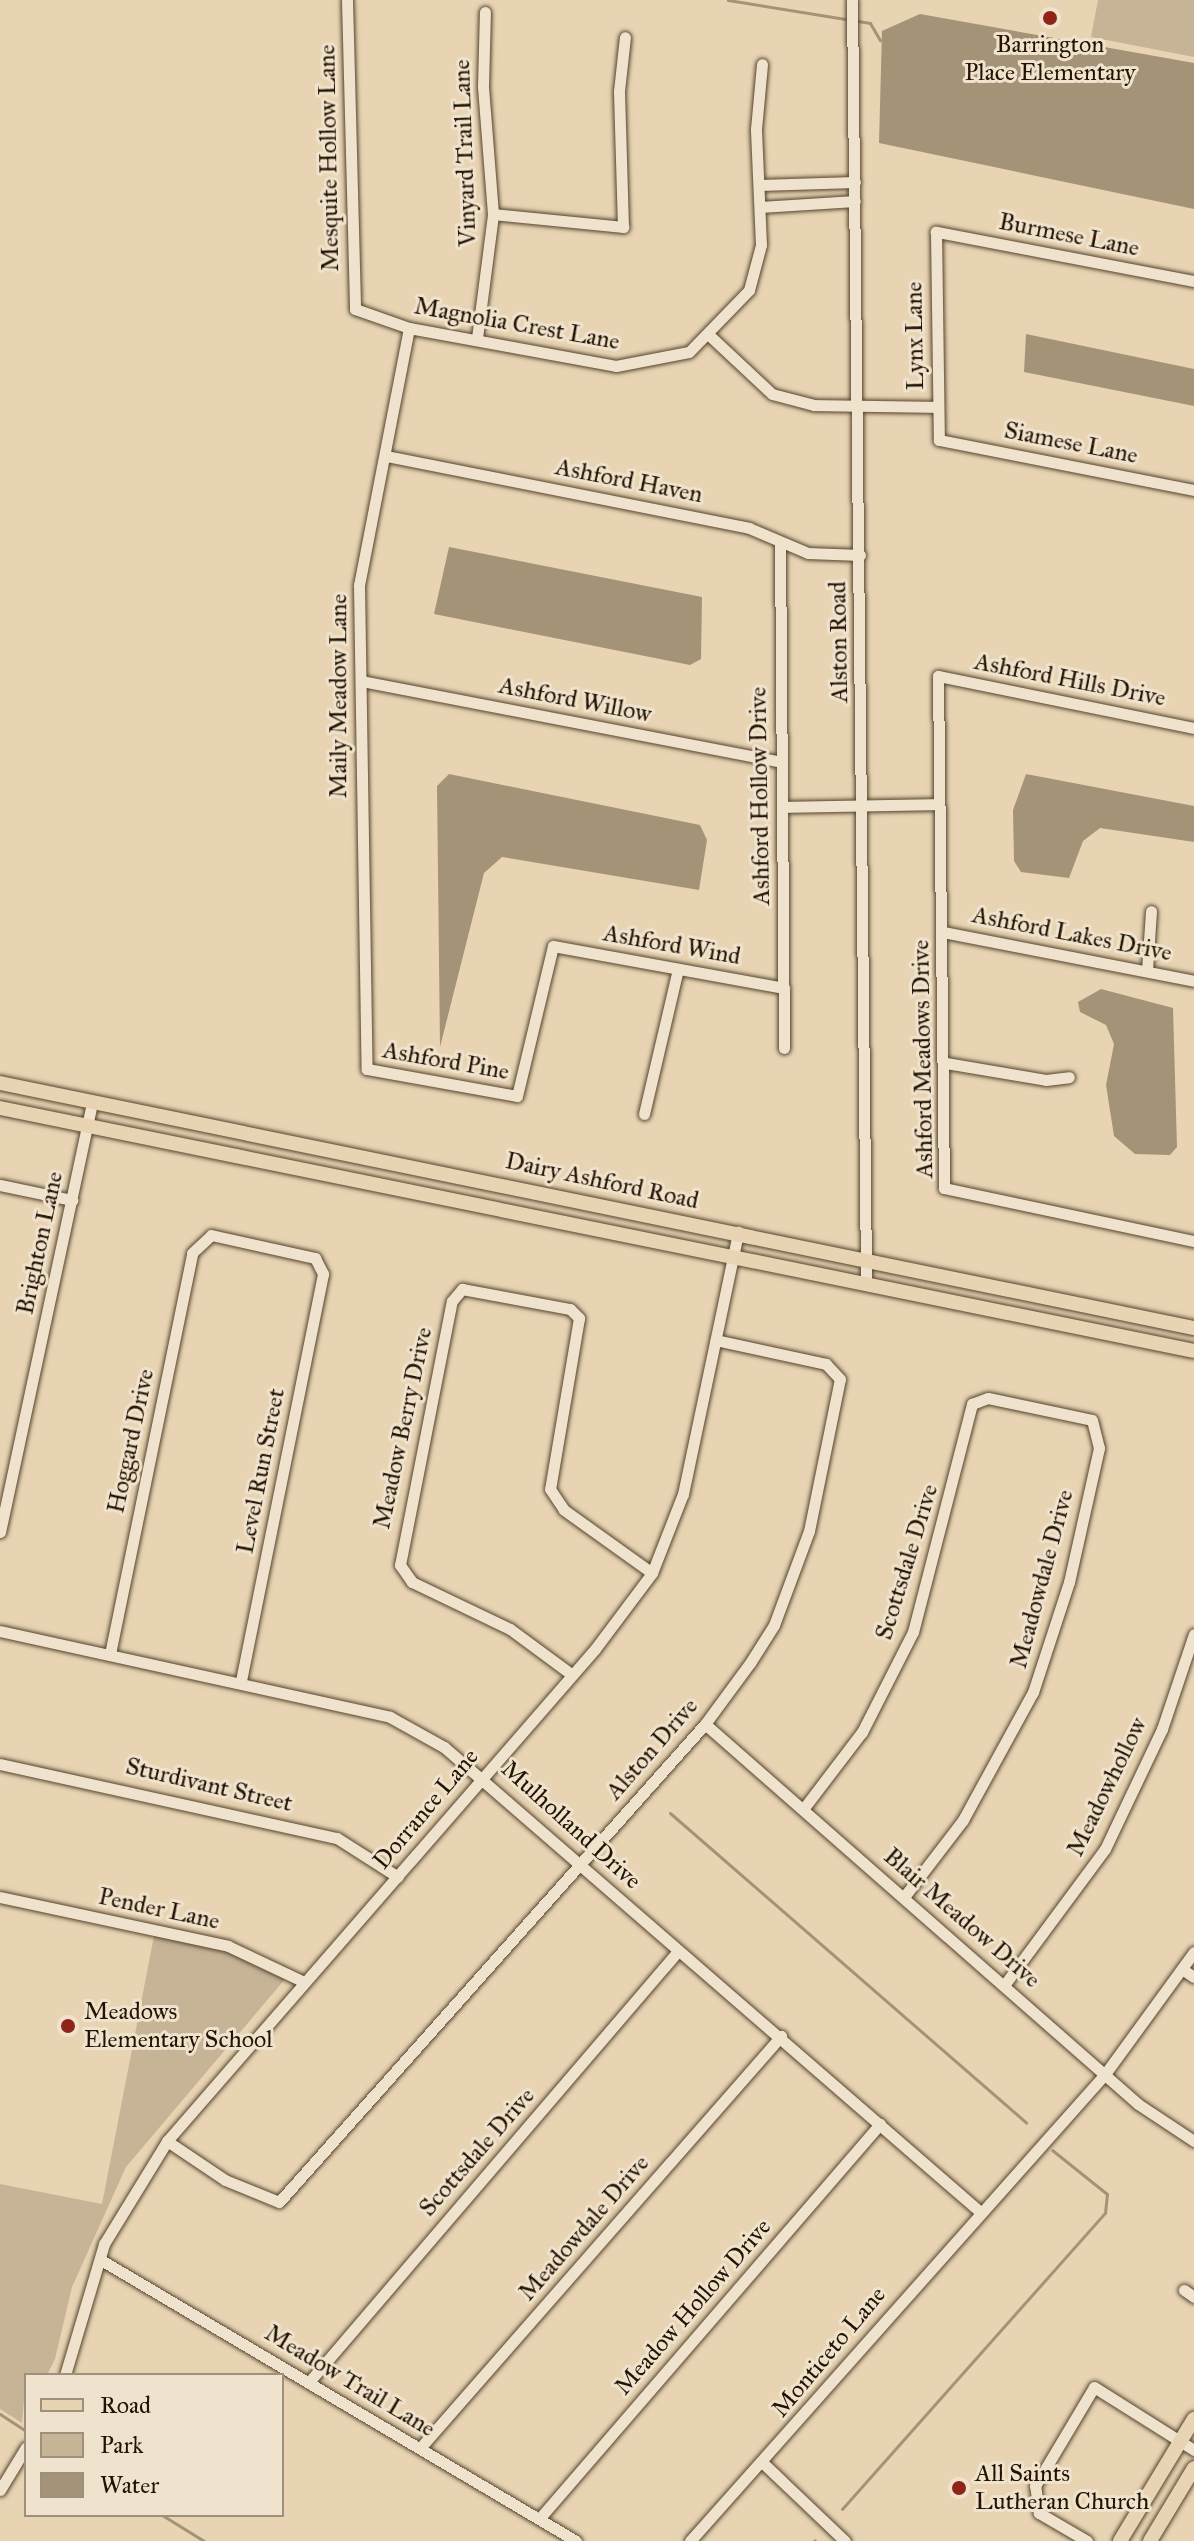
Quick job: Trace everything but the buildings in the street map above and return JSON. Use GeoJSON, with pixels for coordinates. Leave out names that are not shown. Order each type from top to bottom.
{"type":"FeatureCollection","features":[{"type":"Feature","properties":{"kind":"main road","name":"Dairy Ashford Road"},"geometry":{"type":"LineString","coordinates":[[0,1083],[432,1169],[1194,1328]]}},
{"type":"Feature","properties":{"kind":"main road","name":"Dairy Ashford Road"},"geometry":{"type":"LineString","coordinates":[[0,1108],[427,1190],[1194,1351]]}},
{"type":"Feature","properties":{"kind":"main road"},"geometry":{"type":"LineString","coordinates":[[427,1190],[432,1169]]}},
{"type":"Feature","properties":{"kind":"main road"},"geometry":{"type":"LineString","coordinates":[[1120,2541],[1194,2419]]}},
{"type":"Feature","properties":{"kind":"main road"},"geometry":{"type":"LineString","coordinates":[[1150,2541],[1194,2468]]}},
{"type":"Feature","properties":{"kind":"street","name":"Mesquite Hollow Lane"},"geometry":{"type":"LineString","coordinates":[[347,0],[358,313]]}},
{"type":"Feature","properties":{"kind":"street","name":"Alston Road"},"geometry":{"type":"LineString","coordinates":[[852,0],[866,1283]]}},
{"type":"Feature","properties":{"kind":"street","name":"Vinyard Trail Lane"},"geometry":{"type":"LineString","coordinates":[[477,338],[493,214],[485,12]]}},
{"type":"Feature","properties":{"kind":"street"},"geometry":{"type":"LineString","coordinates":[[493,214],[623,227],[619,91],[625,37]]}},
{"type":"Feature","properties":{"kind":"street","name":"Magnolia Crest Lane"},"geometry":{"type":"LineString","coordinates":[[358,313],[409,328],[638,367],[677,357],[710,336],[749,290],[761,245],[762,64]]}},
{"type":"Feature","properties":{"kind":"street"},"geometry":{"type":"LineString","coordinates":[[759,185],[855,182]]}},
{"type":"Feature","properties":{"kind":"street"},"geometry":{"type":"LineString","coordinates":[[760,207],[855,201]]}},
{"type":"Feature","properties":{"kind":"street","name":"Burmese Lane"},"geometry":{"type":"LineString","coordinates":[[936,232],[1194,281]]}},
{"type":"Feature","properties":{"kind":"street","name":"Lynx Lane"},"geometry":{"type":"LineString","coordinates":[[936,232],[939,440]]}},
{"type":"Feature","properties":{"kind":"street","name":"Maily Meadow Lane"},"geometry":{"type":"LineString","coordinates":[[367,1069],[359,585],[409,328]]}},
{"type":"Feature","properties":{"kind":"street"},"geometry":{"type":"LineString","coordinates":[[710,336],[772,394],[814,405],[938,407]]}},
{"type":"Feature","properties":{"kind":"street","name":"Siamese Lane"},"geometry":{"type":"LineString","coordinates":[[939,440],[1194,490]]}},
{"type":"Feature","properties":{"kind":"street","name":"Ashford Haven"},"geometry":{"type":"LineString","coordinates":[[386,456],[749,528],[808,553],[860,555]]}},
{"type":"Feature","properties":{"kind":"street","name":"Ashford Hollow Drive"},"geometry":{"type":"LineString","coordinates":[[780,542],[784,1048]]}},
{"type":"Feature","properties":{"kind":"street","name":"Ashford Hills Drive"},"geometry":{"type":"LineString","coordinates":[[938,676],[1194,728]]}},
{"type":"Feature","properties":{"kind":"street","name":"Ashford Meadows Drive"},"geometry":{"type":"LineString","coordinates":[[938,676],[946,1063],[944,1188],[1194,1241]]}},
{"type":"Feature","properties":{"kind":"street","name":"Ashford Willow"},"geometry":{"type":"LineString","coordinates":[[361,681],[781,762]]}},
{"type":"Feature","properties":{"kind":"street"},"geometry":{"type":"LineString","coordinates":[[783,807],[939,804]]}},
{"type":"Feature","properties":{"kind":"street"},"geometry":{"type":"LineString","coordinates":[[1147,970],[1151,911]]}},
{"type":"Feature","properties":{"kind":"street","name":"Ashford Lakes Drive"},"geometry":{"type":"LineString","coordinates":[[943,932],[1194,981]]}},
{"type":"Feature","properties":{"kind":"street","name":"Ashford Wind"},"geometry":{"type":"LineString","coordinates":[[517,1096],[553,946],[784,988]]}},
{"type":"Feature","properties":{"kind":"street"},"geometry":{"type":"LineString","coordinates":[[644,1114],[678,969]]}},
{"type":"Feature","properties":{"kind":"street"},"geometry":{"type":"LineString","coordinates":[[946,1063],[1046,1080],[1069,1077]]}},
{"type":"Feature","properties":{"kind":"street","name":"Ashford Pine"},"geometry":{"type":"LineString","coordinates":[[367,1069],[517,1096]]}},
{"type":"Feature","properties":{"kind":"street","name":"Brighton Lane"},"geometry":{"type":"LineString","coordinates":[[0,1532],[92,1103]]}},
{"type":"Feature","properties":{"kind":"street"},"geometry":{"type":"LineString","coordinates":[[0,1185],[72,1200]]}},
{"type":"Feature","properties":{"kind":"street","name":"Dorrance Lane"},"geometry":{"type":"LineString","coordinates":[[66,2373],[101,2260],[167,2141],[302,1981],[398,1877],[571,1674],[652,1573],[683,1494],[738,1232]]}},
{"type":"Feature","properties":{"kind":"street","name":"Hoggard Drive"},"geometry":{"type":"LineString","coordinates":[[110,1654],[200,1238],[315,1258],[321,1269]]}},
{"type":"Feature","properties":{"kind":"street","name":"Level Run Street"},"geometry":{"type":"LineString","coordinates":[[241,1682],[321,1269]]}},
{"type":"Feature","properties":{"kind":"street","name":"Meadow Berry Drive"},"geometry":{"type":"LineString","coordinates":[[571,1674],[510,1629],[404,1575],[400,1555],[458,1292],[472,1288],[570,1309],[579,1318],[550,1489],[564,1510],[652,1573]]}},
{"type":"Feature","properties":{"kind":"street","name":"Alston Drive"},"geometry":{"type":"LineString","coordinates":[[167,2141],[240,2188],[279,2202],[705,1724],[774,1625],[794,1578],[838,1373],[716,1340]]}},
{"type":"Feature","properties":{"kind":"street","name":"Scottsdale Drive"},"geometry":{"type":"LineString","coordinates":[[804,1808],[862,1732],[913,1632],[977,1400],[1085,1417],[1098,1428]]}},
{"type":"Feature","properties":{"kind":"street","name":"Meadowdale Drive"},"geometry":{"type":"LineString","coordinates":[[904,1897],[992,1774],[1033,1692],[1069,1582],[1098,1428]]}},
{"type":"Feature","properties":{"kind":"street","name":"Mulholland Drive"},"geometry":{"type":"LineString","coordinates":[[0,1631],[390,1717],[483,1775],[579,1864],[978,2210]]}},
{"type":"Feature","properties":{"kind":"street","name":"Meadowhollow"},"geometry":{"type":"LineString","coordinates":[[1005,1984],[1105,1849],[1162,1729],[1194,1634]]}},
{"type":"Feature","properties":{"kind":"street","name":"Blair Meadow Drive"},"geometry":{"type":"LineString","coordinates":[[705,1724],[1105,2074],[1194,2141]]}},
{"type":"Feature","properties":{"kind":"street","name":"Sturdivant Street"},"geometry":{"type":"LineString","coordinates":[[0,1764],[337,1838],[398,1877]]}},
{"type":"Feature","properties":{"kind":"street","name":"Pender Lane"},"geometry":{"type":"LineString","coordinates":[[0,1897],[228,1946],[302,1981]]}},
{"type":"Feature","properties":{"kind":"street","name":"Scottsdale Drive"},"geometry":{"type":"LineString","coordinates":[[309,2382],[678,1951]]}},
{"type":"Feature","properties":{"kind":"street"},"geometry":{"type":"LineString","coordinates":[[1105,2074],[1194,1952]]}},
{"type":"Feature","properties":{"kind":"street"},"geometry":{"type":"LineString","coordinates":[[1182,1969],[1194,1977]]}},
{"type":"Feature","properties":{"kind":"street","name":"Meadowdale Drive"},"geometry":{"type":"LineString","coordinates":[[420,2448],[781,2036]]}},
{"type":"Feature","properties":{"kind":"street","name":"Monticeto Lane"},"geometry":{"type":"LineString","coordinates":[[690,2541],[763,2463],[997,2188],[1105,2074]]}},
{"type":"Feature","properties":{"kind":"street","name":"Meadow Hollow Drive"},"geometry":{"type":"LineString","coordinates":[[539,2519],[880,2124]]}},
{"type":"Feature","properties":{"kind":"street","name":"Meadow Trail Lane"},"geometry":{"type":"LineString","coordinates":[[101,2260],[576,2541]]}},
{"type":"Feature","properties":{"kind":"street"},"geometry":{"type":"LineString","coordinates":[[1087,2541],[1039,2513],[1035,2486],[1094,2387],[1194,2450]]}},
{"type":"Feature","properties":{"kind":"street"},"geometry":{"type":"LineString","coordinates":[[0,2490],[24,2451]]}},
{"type":"Feature","properties":{"kind":"street"},"geometry":{"type":"LineString","coordinates":[[763,2463],[845,2541]]}},
{"type":"Feature","properties":{"kind":"green space"},"geometry":{"type":"Polygon","coordinates":[[[1098,0],[1194,0],[1194,57],[1091,37],[1098,0]]]}},
{"type":"Feature","properties":{"kind":"green space"},"geometry":{"type":"Polygon","coordinates":[[[154,1936],[228,1952],[286,1978],[126,2167],[72,2287],[55,2359],[48,2373],[24,2373],[22,2423],[0,2409],[0,2184],[102,2204],[154,1936]]]}},
{"type":"Feature","properties":{"kind":"water"},"geometry":{"type":"Polygon","coordinates":[[[920,14],[1194,63],[1194,209],[879,143],[882,31],[920,14]]]}},
{"type":"Feature","properties":{"kind":"water"},"geometry":{"type":"Polygon","coordinates":[[[1026,334],[1194,369],[1194,406],[1024,372],[1026,334]]]}},
{"type":"Feature","properties":{"kind":"water"},"geometry":{"type":"Polygon","coordinates":[[[449,547],[702,597],[701,659],[690,665],[434,614],[449,547]]]}},
{"type":"Feature","properties":{"kind":"water"},"geometry":{"type":"Polygon","coordinates":[[[449,774],[700,825],[707,840],[699,890],[502,857],[484,873],[440,1047],[437,786],[449,774]]]}},
{"type":"Feature","properties":{"kind":"water"},"geometry":{"type":"Polygon","coordinates":[[[1026,774],[1194,806],[1194,842],[1100,828],[1083,841],[1069,878],[1021,872],[1014,861],[1013,810],[1026,774]]]}},
{"type":"Feature","properties":{"kind":"water"},"geometry":{"type":"Polygon","coordinates":[[[1101,989],[1173,1008],[1177,1147],[1170,1155],[1135,1154],[1114,1136],[1106,1085],[1114,1044],[1106,1025],[1080,1012],[1078,1002],[1101,989]]]}},
{"type":"Feature","properties":{"kind":"waterway"},"geometry":{"type":"LineString","coordinates":[[728,0],[870,23],[880,40]]}},
{"type":"Feature","properties":{"kind":"waterway"},"geometry":{"type":"LineString","coordinates":[[670,1813],[1026,2123]]}},
{"type":"Feature","properties":{"kind":"waterway"},"geometry":{"type":"LineString","coordinates":[[842,2509],[1105,2213],[1107,2194],[1052,2150]]}},
{"type":"Feature","properties":{"kind":"waterway"},"geometry":{"type":"LineString","coordinates":[[0,2414],[24,2430]]}},
{"type":"Feature","properties":{"kind":"waterway"},"geometry":{"type":"LineString","coordinates":[[165,2517],[204,2541]]}},
{"type":"Feature","properties":{"kind":"place","name":"Barrington Place Elementary"},"geometry":{"type":"Point","coordinates":[1050,18]}},
{"type":"Feature","properties":{"kind":"place","name":"Meadows Elementary School"},"geometry":{"type":"Point","coordinates":[68,2026]}},
{"type":"Feature","properties":{"kind":"place","name":"All Saints Lutheran Church"},"geometry":{"type":"Point","coordinates":[959,2488]}}]}
